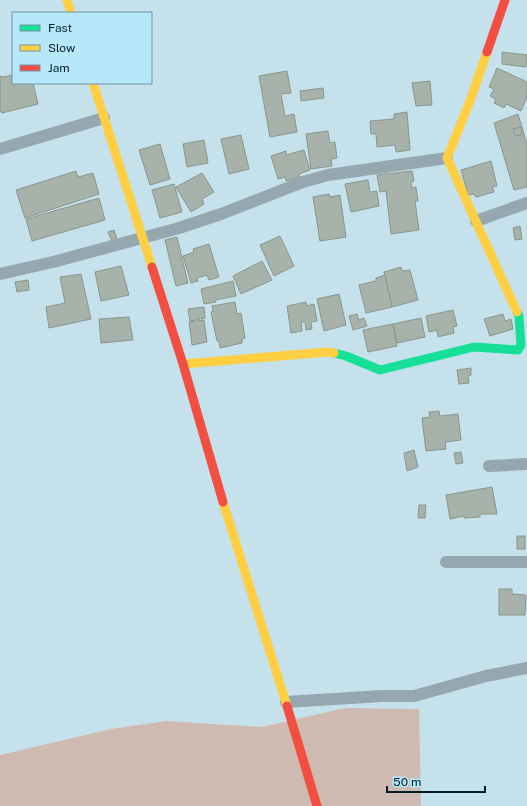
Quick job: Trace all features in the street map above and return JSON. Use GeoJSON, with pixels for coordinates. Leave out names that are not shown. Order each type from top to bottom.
{"type":"FeatureCollection","features":[{"type":"Feature","properties":{"kind":"main road"},"geometry":{"type":"LineString","coordinates":[[67,0],[71,12]]}},
{"type":"Feature","properties":{"kind":"main road"},"geometry":{"type":"LineString","coordinates":[[183,364],[328,352],[346,356],[380,370],[474,347],[518,350],[521,345],[519,316],[447,158],[470,101],[506,0]]}},
{"type":"Feature","properties":{"kind":"main road"},"geometry":{"type":"LineString","coordinates":[[93,84],[183,364],[235,542],[286,702],[316,806]]}},
{"type":"Feature","properties":{"kind":"street"},"geometry":{"type":"LineString","coordinates":[[0,149],[104,118]]}},
{"type":"Feature","properties":{"kind":"street"},"geometry":{"type":"LineString","coordinates":[[0,274],[53,262],[200,222],[302,182],[328,175],[447,158]]}},
{"type":"Feature","properties":{"kind":"street"},"geometry":{"type":"LineString","coordinates":[[476,222],[527,203]]}},
{"type":"Feature","properties":{"kind":"street"},"geometry":{"type":"LineString","coordinates":[[489,466],[527,464]]}},
{"type":"Feature","properties":{"kind":"street"},"geometry":{"type":"LineString","coordinates":[[446,562],[527,562]]}},
{"type":"Feature","properties":{"kind":"street"},"geometry":{"type":"LineString","coordinates":[[286,702],[382,696],[414,696],[486,676],[527,668]]}},
{"type":"Feature","properties":{"kind":"shaded area"},"geometry":{"type":"Polygon","coordinates":[[[345,708],[419,709],[421,806],[0,806],[0,755],[111,729],[166,721],[262,727],[345,708]]]}},
{"type":"Feature","properties":{"kind":"building"},"geometry":{"type":"Polygon","coordinates":[[[502,52],[527,55],[526,67],[502,64],[502,52]]]}},
{"type":"Feature","properties":{"kind":"building"},"geometry":{"type":"Polygon","coordinates":[[[497,68],[527,82],[527,97],[521,111],[506,104],[504,108],[494,103],[496,99],[490,96],[494,89],[489,87],[497,68]]]}},
{"type":"Feature","properties":{"kind":"building"},"geometry":{"type":"Polygon","coordinates":[[[287,71],[291,93],[281,94],[285,116],[294,114],[297,132],[270,137],[259,76],[287,71]]]}},
{"type":"Feature","properties":{"kind":"building"},"geometry":{"type":"Polygon","coordinates":[[[12,75],[12,84],[33,84],[38,104],[2,113],[0,111],[0,76],[12,75]]]}},
{"type":"Feature","properties":{"kind":"building"},"geometry":{"type":"Polygon","coordinates":[[[430,81],[432,105],[416,106],[412,83],[430,81]]]}},
{"type":"Feature","properties":{"kind":"building"},"geometry":{"type":"Polygon","coordinates":[[[323,88],[324,98],[301,101],[300,91],[323,88]]]}},
{"type":"Feature","properties":{"kind":"building"},"geometry":{"type":"Polygon","coordinates":[[[407,112],[410,150],[396,152],[395,145],[377,147],[376,134],[371,134],[370,121],[394,119],[394,114],[407,112]]]}},
{"type":"Feature","properties":{"kind":"building"},"geometry":{"type":"Polygon","coordinates":[[[518,114],[527,144],[527,187],[514,190],[494,123],[518,114]]]}},
{"type":"Feature","properties":{"kind":"building"},"geometry":{"type":"Polygon","coordinates":[[[521,127],[522,135],[515,136],[513,129],[521,127]]]}},
{"type":"Feature","properties":{"kind":"building"},"geometry":{"type":"Polygon","coordinates":[[[328,131],[330,143],[335,142],[337,158],[331,159],[332,166],[311,169],[306,134],[328,131]]]}},
{"type":"Feature","properties":{"kind":"building"},"geometry":{"type":"Polygon","coordinates":[[[241,135],[249,169],[229,174],[221,139],[241,135]]]}},
{"type":"Feature","properties":{"kind":"building"},"geometry":{"type":"Polygon","coordinates":[[[204,140],[208,163],[187,167],[183,144],[204,140]]]}},
{"type":"Feature","properties":{"kind":"building"},"geometry":{"type":"Polygon","coordinates":[[[160,144],[170,179],[150,185],[139,150],[160,144]]]}},
{"type":"Feature","properties":{"kind":"building"},"geometry":{"type":"Polygon","coordinates":[[[304,150],[310,170],[299,174],[300,177],[286,181],[285,177],[278,179],[271,156],[286,151],[286,155],[304,150]]]}},
{"type":"Feature","properties":{"kind":"building"},"geometry":{"type":"Polygon","coordinates":[[[491,161],[497,186],[492,187],[494,192],[476,197],[474,194],[468,195],[461,170],[491,161]]]}},
{"type":"Feature","properties":{"kind":"building"},"geometry":{"type":"Polygon","coordinates":[[[76,171],[78,177],[93,173],[99,194],[25,218],[16,190],[76,171]]]}},
{"type":"Feature","properties":{"kind":"building"},"geometry":{"type":"Polygon","coordinates":[[[412,171],[414,181],[411,182],[412,188],[416,187],[418,201],[415,201],[419,230],[391,234],[386,191],[380,192],[377,175],[412,171]]]}},
{"type":"Feature","properties":{"kind":"building"},"geometry":{"type":"Polygon","coordinates":[[[202,173],[214,192],[202,199],[204,204],[191,212],[176,187],[202,173]]]}},
{"type":"Feature","properties":{"kind":"building"},"geometry":{"type":"Polygon","coordinates":[[[368,180],[370,192],[377,191],[379,206],[351,212],[345,184],[368,180]]]}},
{"type":"Feature","properties":{"kind":"building"},"geometry":{"type":"Polygon","coordinates":[[[174,184],[182,212],[160,218],[152,190],[174,184]]]}},
{"type":"Feature","properties":{"kind":"building"},"geometry":{"type":"Polygon","coordinates":[[[329,194],[330,197],[340,195],[346,237],[320,241],[313,197],[329,194]]]}},
{"type":"Feature","properties":{"kind":"building"},"geometry":{"type":"Polygon","coordinates":[[[99,198],[105,220],[32,241],[26,219],[99,198]]]}},
{"type":"Feature","properties":{"kind":"building"},"geometry":{"type":"Polygon","coordinates":[[[520,226],[522,239],[515,240],[513,228],[520,226]]]}},
{"type":"Feature","properties":{"kind":"building"},"geometry":{"type":"Polygon","coordinates":[[[114,230],[117,239],[112,241],[108,232],[114,230]]]}},
{"type":"Feature","properties":{"kind":"building"},"geometry":{"type":"Polygon","coordinates":[[[280,236],[294,266],[274,276],[260,245],[280,236]]]}},
{"type":"Feature","properties":{"kind":"building"},"geometry":{"type":"Polygon","coordinates":[[[177,237],[188,283],[176,286],[165,240],[177,237]]]}},
{"type":"Feature","properties":{"kind":"building"},"geometry":{"type":"Polygon","coordinates":[[[209,244],[219,277],[209,280],[207,275],[197,278],[198,281],[191,283],[183,256],[194,252],[193,249],[209,244]]]}},
{"type":"Feature","properties":{"kind":"building"},"geometry":{"type":"Polygon","coordinates":[[[262,261],[272,280],[241,294],[233,276],[262,261]]]}},
{"type":"Feature","properties":{"kind":"building"},"geometry":{"type":"Polygon","coordinates":[[[121,266],[129,295],[101,301],[95,272],[121,266]]]}},
{"type":"Feature","properties":{"kind":"building"},"geometry":{"type":"Polygon","coordinates":[[[401,267],[402,271],[410,270],[418,300],[392,307],[384,272],[401,267]]]}},
{"type":"Feature","properties":{"kind":"building"},"geometry":{"type":"Polygon","coordinates":[[[81,274],[91,319],[49,328],[46,307],[65,303],[60,277],[81,274]]]}},
{"type":"Feature","properties":{"kind":"building"},"geometry":{"type":"Polygon","coordinates":[[[385,275],[392,307],[366,313],[359,285],[376,281],[376,278],[385,275]]]}},
{"type":"Feature","properties":{"kind":"building"},"geometry":{"type":"Polygon","coordinates":[[[28,280],[29,290],[17,292],[15,282],[28,280]]]}},
{"type":"Feature","properties":{"kind":"building"},"geometry":{"type":"Polygon","coordinates":[[[233,281],[236,296],[215,300],[216,302],[204,304],[201,289],[233,281]]]}},
{"type":"Feature","properties":{"kind":"building"},"geometry":{"type":"Polygon","coordinates":[[[339,294],[346,325],[324,331],[317,299],[339,294]]]}},
{"type":"Feature","properties":{"kind":"building"},"geometry":{"type":"Polygon","coordinates":[[[235,302],[237,314],[241,313],[245,338],[242,339],[242,343],[220,348],[219,341],[217,341],[211,312],[213,311],[212,306],[235,302]]]}},
{"type":"Feature","properties":{"kind":"building"},"geometry":{"type":"Polygon","coordinates":[[[306,302],[307,306],[314,304],[317,321],[311,322],[312,329],[306,330],[305,322],[301,322],[302,331],[291,333],[287,306],[306,302]]]}},
{"type":"Feature","properties":{"kind":"building"},"geometry":{"type":"Polygon","coordinates":[[[204,307],[205,318],[190,321],[188,309],[204,307]]]}},
{"type":"Feature","properties":{"kind":"building"},"geometry":{"type":"Polygon","coordinates":[[[453,310],[457,326],[453,327],[454,333],[438,337],[437,330],[429,332],[426,316],[453,310]]]}},
{"type":"Feature","properties":{"kind":"building"},"geometry":{"type":"Polygon","coordinates":[[[357,314],[359,320],[364,318],[367,326],[353,330],[349,316],[357,314]]]}},
{"type":"Feature","properties":{"kind":"building"},"geometry":{"type":"Polygon","coordinates":[[[503,314],[505,321],[511,319],[513,329],[490,336],[484,319],[503,314]]]}},
{"type":"Feature","properties":{"kind":"building"},"geometry":{"type":"Polygon","coordinates":[[[129,317],[133,340],[101,343],[99,319],[129,317]]]}},
{"type":"Feature","properties":{"kind":"building"},"geometry":{"type":"Polygon","coordinates":[[[421,318],[425,337],[397,343],[393,324],[421,318]]]}},
{"type":"Feature","properties":{"kind":"building"},"geometry":{"type":"Polygon","coordinates":[[[204,320],[207,342],[192,345],[189,322],[204,320]]]}},
{"type":"Feature","properties":{"kind":"building"},"geometry":{"type":"Polygon","coordinates":[[[393,324],[397,346],[368,352],[363,330],[393,324]]]}},
{"type":"Feature","properties":{"kind":"building"},"geometry":{"type":"Polygon","coordinates":[[[471,368],[471,375],[468,376],[469,383],[459,384],[457,370],[471,368]]]}},
{"type":"Feature","properties":{"kind":"building"},"geometry":{"type":"Polygon","coordinates":[[[439,411],[440,416],[458,414],[461,440],[445,442],[446,449],[426,451],[422,418],[430,417],[429,412],[439,411]]]}},
{"type":"Feature","properties":{"kind":"building"},"geometry":{"type":"Polygon","coordinates":[[[414,450],[418,467],[407,471],[404,453],[414,450]]]}},
{"type":"Feature","properties":{"kind":"building"},"geometry":{"type":"Polygon","coordinates":[[[461,452],[463,463],[456,464],[454,453],[461,452]]]}},
{"type":"Feature","properties":{"kind":"building"},"geometry":{"type":"Polygon","coordinates":[[[492,487],[497,514],[480,514],[480,517],[464,518],[464,516],[450,519],[446,495],[492,487]]]}},
{"type":"Feature","properties":{"kind":"building"},"geometry":{"type":"Polygon","coordinates":[[[419,505],[426,505],[425,518],[418,518],[419,505]]]}},
{"type":"Feature","properties":{"kind":"building"},"geometry":{"type":"Polygon","coordinates":[[[517,536],[525,536],[525,549],[517,549],[517,536]]]}},
{"type":"Feature","properties":{"kind":"building"},"geometry":{"type":"Polygon","coordinates":[[[499,589],[512,589],[512,594],[526,595],[525,615],[499,615],[499,589]]]}},
{"type":"Feature","properties":{"kind":"traffic: fast"},"geometry":{"type":"LineString","coordinates":[[334,353],[346,356],[380,370],[474,347],[518,350],[521,345],[519,316],[517,312]]}},
{"type":"Feature","properties":{"kind":"traffic: slow"},"geometry":{"type":"LineString","coordinates":[[67,0],[71,12]]}},
{"type":"Feature","properties":{"kind":"traffic: slow"},"geometry":{"type":"LineString","coordinates":[[487,52],[470,101],[447,158],[517,312]]}},
{"type":"Feature","properties":{"kind":"traffic: slow"},"geometry":{"type":"LineString","coordinates":[[93,84],[152,267]]}},
{"type":"Feature","properties":{"kind":"traffic: slow"},"geometry":{"type":"LineString","coordinates":[[183,364],[328,352],[334,353]]}},
{"type":"Feature","properties":{"kind":"traffic: slow"},"geometry":{"type":"LineString","coordinates":[[223,502],[287,706]]}},
{"type":"Feature","properties":{"kind":"traffic: jam"},"geometry":{"type":"LineString","coordinates":[[487,52],[505,0]]}},
{"type":"Feature","properties":{"kind":"traffic: jam"},"geometry":{"type":"LineString","coordinates":[[152,267],[183,364],[223,502]]}},
{"type":"Feature","properties":{"kind":"traffic: jam"},"geometry":{"type":"LineString","coordinates":[[287,706],[317,806]]}}]}
